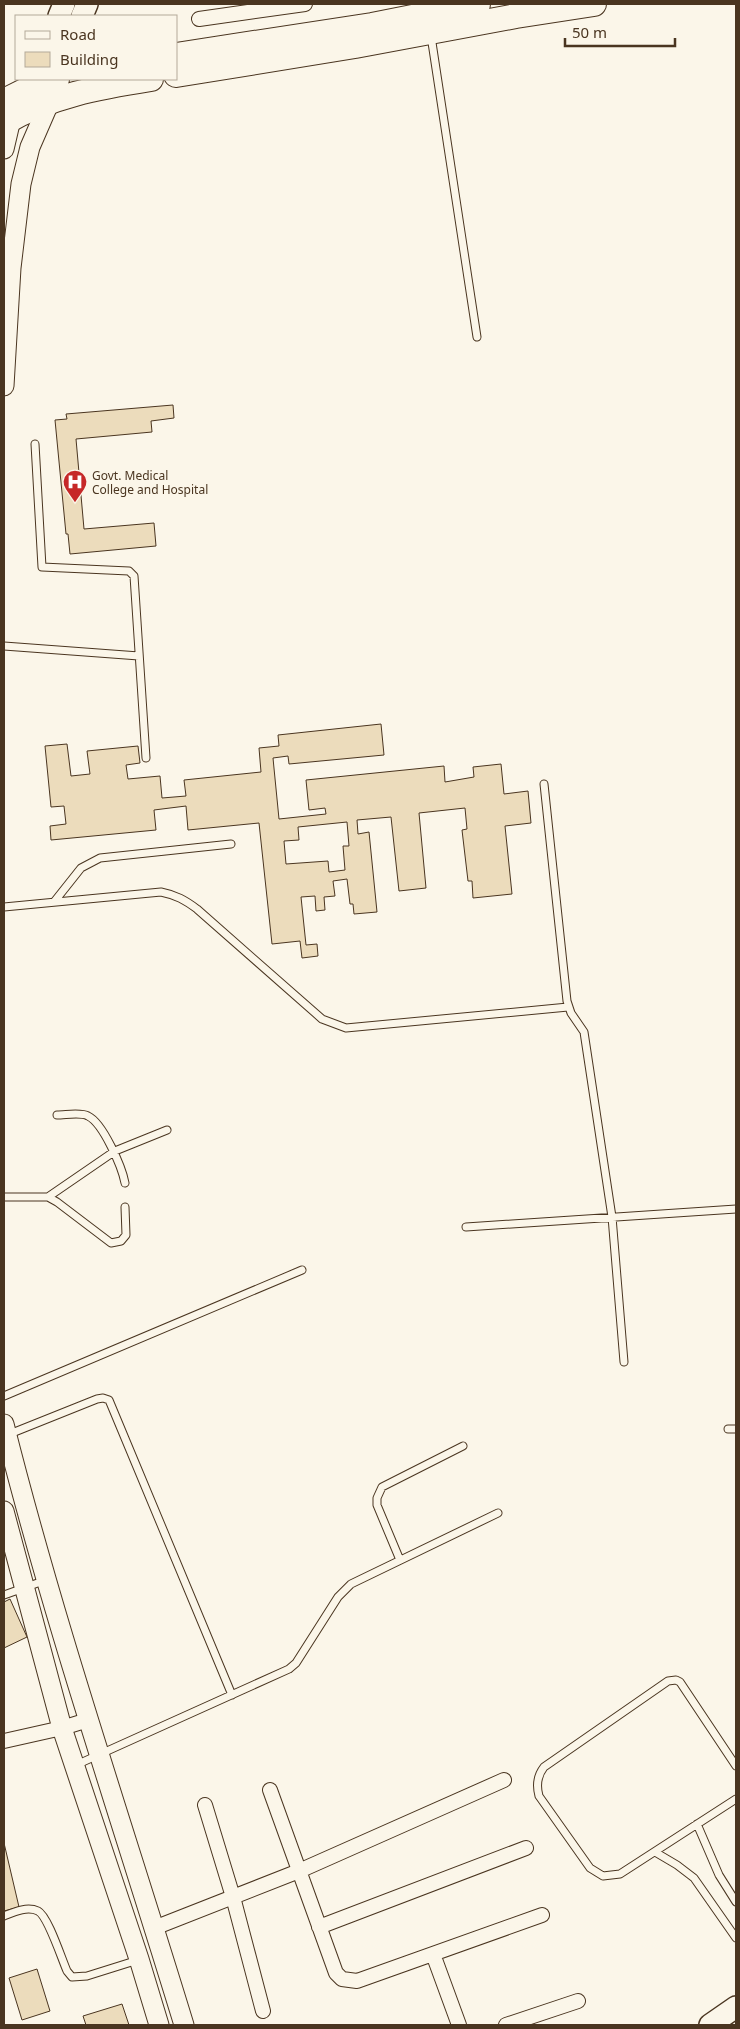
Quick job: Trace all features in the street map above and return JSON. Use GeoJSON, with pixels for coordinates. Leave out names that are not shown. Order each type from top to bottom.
{"type":"FeatureCollection","features":[{"type":"Feature","properties":{"kind":"highway"},"geometry":{"type":"LineString","coordinates":[[178,55],[372,25],[478,4]]}},
{"type":"Feature","properties":{"kind":"highway"},"geometry":{"type":"LineString","coordinates":[[178,75],[594,4]]}},
{"type":"Feature","properties":{"kind":"highway"},"geometry":{"type":"LineString","coordinates":[[6,114],[39,89],[55,80]]}},
{"type":"Feature","properties":{"kind":"highway"},"geometry":{"type":"LineString","coordinates":[[39,89],[91,89],[145,80]]}},
{"type":"Feature","properties":{"kind":"main road"},"geometry":{"type":"LineString","coordinates":[[4,386],[12,258],[21,184],[30,147],[39,89]]}},
{"type":"Feature","properties":{"kind":"main road"},"geometry":{"type":"LineString","coordinates":[[4,149],[6,114]]}},
{"type":"Feature","properties":{"kind":"main road"},"geometry":{"type":"LineString","coordinates":[[5,1430],[46,1580],[88,1720],[184,2025]]}},
{"type":"Feature","properties":{"kind":"main road"},"geometry":{"type":"LineString","coordinates":[[4,1511],[23,1589],[62,1728],[139,1960],[158,2025]]}},
{"type":"Feature","properties":{"kind":"main road"},"geometry":{"type":"LineString","coordinates":[[710,2025],[736,2007]]}},
{"type":"Feature","properties":{"kind":"street"},"geometry":{"type":"LineString","coordinates":[[199,19],[305,4]]}},
{"type":"Feature","properties":{"kind":"street"},"geometry":{"type":"LineString","coordinates":[[4,1741],[88,1720]]}},
{"type":"Feature","properties":{"kind":"street"},"geometry":{"type":"LineString","coordinates":[[154,1928],[299,1871],[504,1780]]}},
{"type":"Feature","properties":{"kind":"street"},"geometry":{"type":"LineString","coordinates":[[270,1790],[336,1973],[342,1979],[357,1981],[542,1915]]}},
{"type":"Feature","properties":{"kind":"street"},"geometry":{"type":"LineString","coordinates":[[205,1805],[234,1898],[264,2011]]}},
{"type":"Feature","properties":{"kind":"street"},"geometry":{"type":"LineString","coordinates":[[319,1927],[526,1848]]}},
{"type":"Feature","properties":{"kind":"street"},"geometry":{"type":"LineString","coordinates":[[433,1954],[459,2025]]}},
{"type":"Feature","properties":{"kind":"street"},"geometry":{"type":"LineString","coordinates":[[506,2025],[578,2002]]}},
{"type":"Feature","properties":{"kind":"lane"},"geometry":{"type":"LineString","coordinates":[[430,32],[477,337]]}},
{"type":"Feature","properties":{"kind":"lane"},"geometry":{"type":"LineString","coordinates":[[35,444],[40,564],[45,568],[129,571],[134,576],[146,758]]}},
{"type":"Feature","properties":{"kind":"lane"},"geometry":{"type":"LineString","coordinates":[[4,646],[138,656]]}},
{"type":"Feature","properties":{"kind":"lane"},"geometry":{"type":"LineString","coordinates":[[544,784],[568,1007],[584,1032],[612,1217],[624,1362]]}},
{"type":"Feature","properties":{"kind":"lane"},"geometry":{"type":"LineString","coordinates":[[54,902],[81,868],[100,858],[231,844]]}},
{"type":"Feature","properties":{"kind":"lane"},"geometry":{"type":"LineString","coordinates":[[4,907],[161,892],[173,894],[184,899],[322,1018],[346,1028],[568,1007]]}},
{"type":"Feature","properties":{"kind":"lane"},"geometry":{"type":"LineString","coordinates":[[58,1115],[86,1115],[90,1117],[115,1152],[125,1183]]}},
{"type":"Feature","properties":{"kind":"lane"},"geometry":{"type":"LineString","coordinates":[[48,1197],[115,1152],[167,1130]]}},
{"type":"Feature","properties":{"kind":"lane"},"geometry":{"type":"LineString","coordinates":[[4,1197],[48,1197],[111,1243],[121,1240],[126,1235],[126,1207]]}},
{"type":"Feature","properties":{"kind":"lane"},"geometry":{"type":"LineString","coordinates":[[466,1227],[736,1209]]}},
{"type":"Feature","properties":{"kind":"lane"},"geometry":{"type":"LineString","coordinates":[[4,1396],[302,1270]]}},
{"type":"Feature","properties":{"kind":"lane"},"geometry":{"type":"LineString","coordinates":[[5,1430],[97,1399],[106,1398],[109,1400],[232,1695]]}},
{"type":"Feature","properties":{"kind":"lane"},"geometry":{"type":"LineString","coordinates":[[728,1429],[736,1429]]}},
{"type":"Feature","properties":{"kind":"lane"},"geometry":{"type":"LineString","coordinates":[[400,1560],[377,1505],[378,1492],[382,1487],[463,1446]]}},
{"type":"Feature","properties":{"kind":"lane"},"geometry":{"type":"LineString","coordinates":[[74,1766],[289,1669],[296,1663],[344,1590],[351,1584],[498,1512]]}},
{"type":"Feature","properties":{"kind":"lane"},"geometry":{"type":"LineString","coordinates":[[4,1595],[46,1580]]}},
{"type":"Feature","properties":{"kind":"lane"},"geometry":{"type":"LineString","coordinates":[[736,1766],[680,1682],[676,1680],[668,1681],[544,1767],[540,1772],[537,1788],[539,1796],[590,1868],[603,1876],[620,1874],[736,1799]]}},
{"type":"Feature","properties":{"kind":"lane"},"geometry":{"type":"LineString","coordinates":[[697,1824],[719,1875],[736,1902]]}},
{"type":"Feature","properties":{"kind":"lane"},"geometry":{"type":"LineString","coordinates":[[655,1852],[694,1878],[736,1938]]}},
{"type":"Feature","properties":{"kind":"lane"},"geometry":{"type":"LineString","coordinates":[[4,1916],[22,1910],[32,1910],[44,1916],[68,1972],[72,1977],[87,1976],[139,1960]]}},
{"type":"Feature","properties":{"kind":"building"},"geometry":{"type":"Polygon","coordinates":[[[173,405],[174,418],[151,421],[152,432],[76,439],[84,529],[154,523],[156,546],[70,554],[68,534],[66,534],[55,420],[67,419],[66,414],[173,405]]]}},
{"type":"Feature","properties":{"kind":"building"},"geometry":{"type":"Polygon","coordinates":[[[381,724],[384,755],[289,764],[288,756],[273,758],[279,819],[326,814],[325,808],[309,810],[306,780],[444,766],[445,782],[474,777],[473,767],[501,764],[504,794],[528,791],[531,823],[505,826],[512,894],[473,898],[472,881],[468,881],[462,830],[467,829],[465,808],[419,813],[426,888],[399,891],[391,817],[357,820],[358,834],[369,832],[377,912],[354,914],[353,904],[350,904],[347,879],[333,881],[335,896],[324,897],[325,910],[316,911],[315,896],[301,897],[306,945],[317,944],[318,956],[302,958],[300,941],[272,944],[259,823],[188,830],[186,806],[154,810],[156,830],[51,840],[50,826],[66,824],[64,806],[51,807],[45,746],[67,744],[71,776],[90,774],[87,751],[138,746],[140,763],[126,765],[128,779],[160,776],[162,798],[186,796],[184,780],[261,772],[259,748],[279,746],[278,735],[381,724]],[[347,822],[298,827],[299,840],[284,841],[286,864],[328,861],[329,872],[345,870],[343,846],[349,846],[347,822]]]}},
{"type":"Feature","properties":{"kind":"building"},"geometry":{"type":"Polygon","coordinates":[[[10,1599],[27,1637],[4,1648],[4,1602],[10,1599]]]}},
{"type":"Feature","properties":{"kind":"building"},"geometry":{"type":"Polygon","coordinates":[[[4,1843],[19,1907],[4,1911],[4,1843]]]}},
{"type":"Feature","properties":{"kind":"building"},"geometry":{"type":"Polygon","coordinates":[[[37,1969],[50,2011],[22,2020],[9,1978],[37,1969]]]}},
{"type":"Feature","properties":{"kind":"building"},"geometry":{"type":"Polygon","coordinates":[[[122,2004],[129,2025],[86,2025],[83,2016],[122,2004]]]}},
{"type":"Feature","properties":{"kind":"place","name":"Govt. Medical College and Hospital"},"geometry":{"type":"Point","coordinates":[75,503]}}]}
